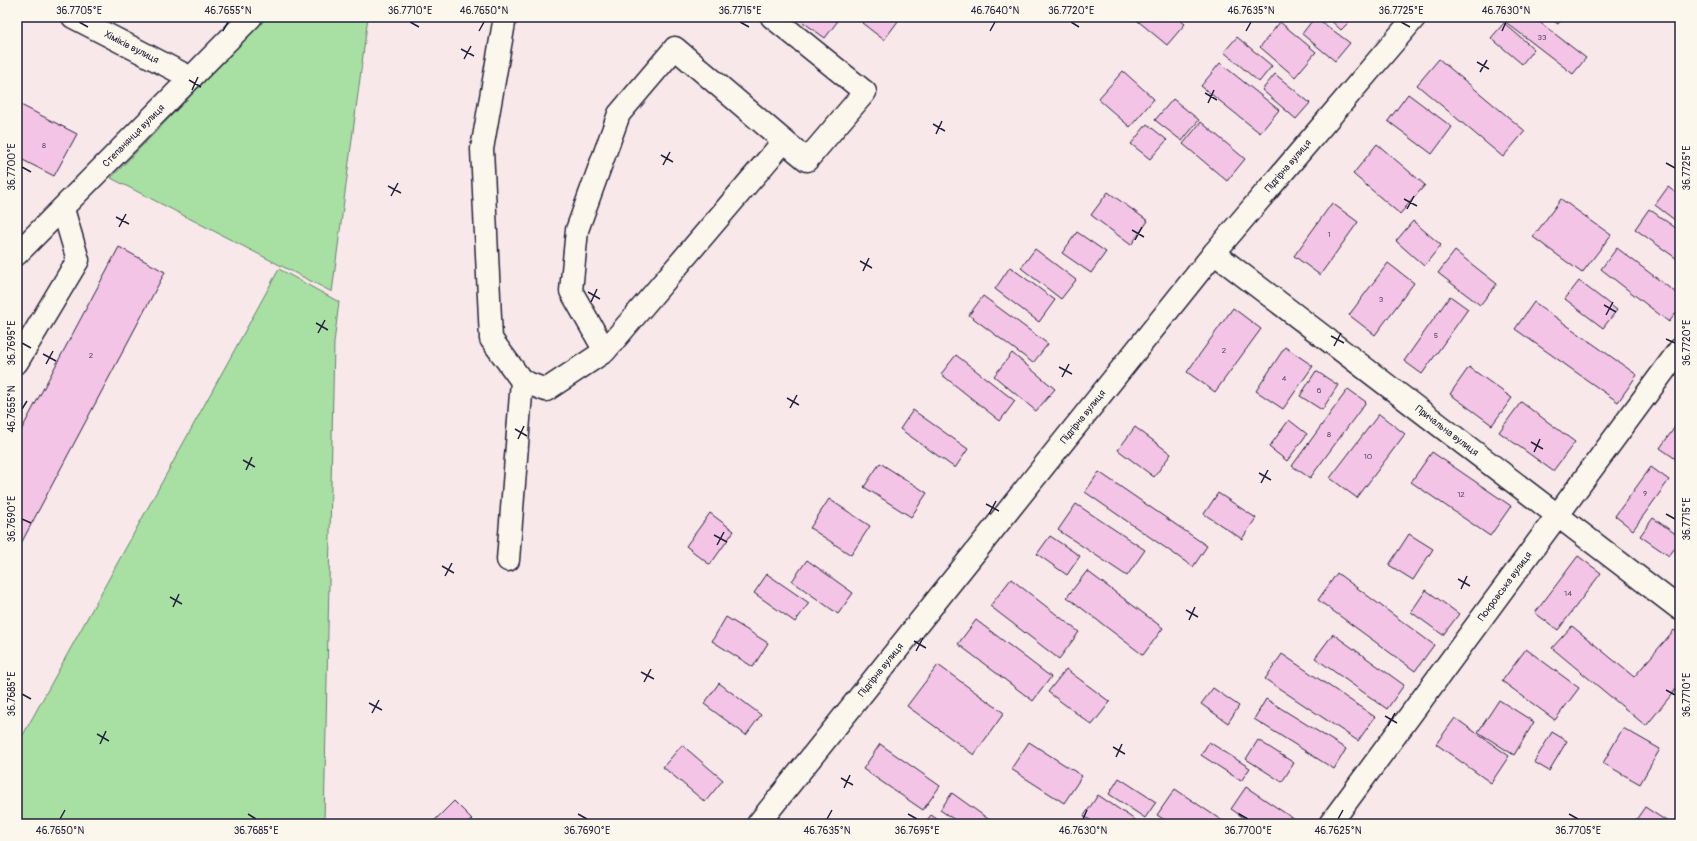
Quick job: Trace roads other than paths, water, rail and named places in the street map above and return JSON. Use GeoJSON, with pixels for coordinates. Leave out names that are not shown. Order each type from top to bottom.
{"type":"FeatureCollection","features":[{"type":"Feature","properties":{"kind":"street","name":"Хіміків вулиця"},"geometry":{"type":"LineString","coordinates":[[73,17],[191,78]]}},
{"type":"Feature","properties":{"kind":"street","name":"Степанянця вулиця"},"geometry":{"type":"LineString","coordinates":[[17,254],[251,17]]}},
{"type":"Feature","properties":{"kind":"street"},"geometry":{"type":"LineString","coordinates":[[505,17],[482,156],[491,339],[522,381],[546,390],[605,351],[784,141]]}},
{"type":"Feature","properties":{"kind":"street"},"geometry":{"type":"LineString","coordinates":[[605,351],[571,290],[577,230],[619,114],[675,48],[807,160],[865,92],[772,17]]}},
{"type":"Feature","properties":{"kind":"street","name":"Підгірна вулиця"},"geometry":{"type":"LineString","coordinates":[[758,824],[1214,253],[1415,17]]}},
{"type":"Feature","properties":{"kind":"street"},"geometry":{"type":"LineString","coordinates":[[17,362],[78,260],[63,209]]}},
{"type":"Feature","properties":{"kind":"street","name":"Причальна вулиця"},"geometry":{"type":"LineString","coordinates":[[1214,253],[1680,609]]}},
{"type":"Feature","properties":{"kind":"street","name":"Покровська вулиця"},"geometry":{"type":"LineString","coordinates":[[1330,824],[1680,349]]}},
{"type":"Feature","properties":{"kind":"street"},"geometry":{"type":"LineString","coordinates":[[508,560],[522,381]]}}]}
